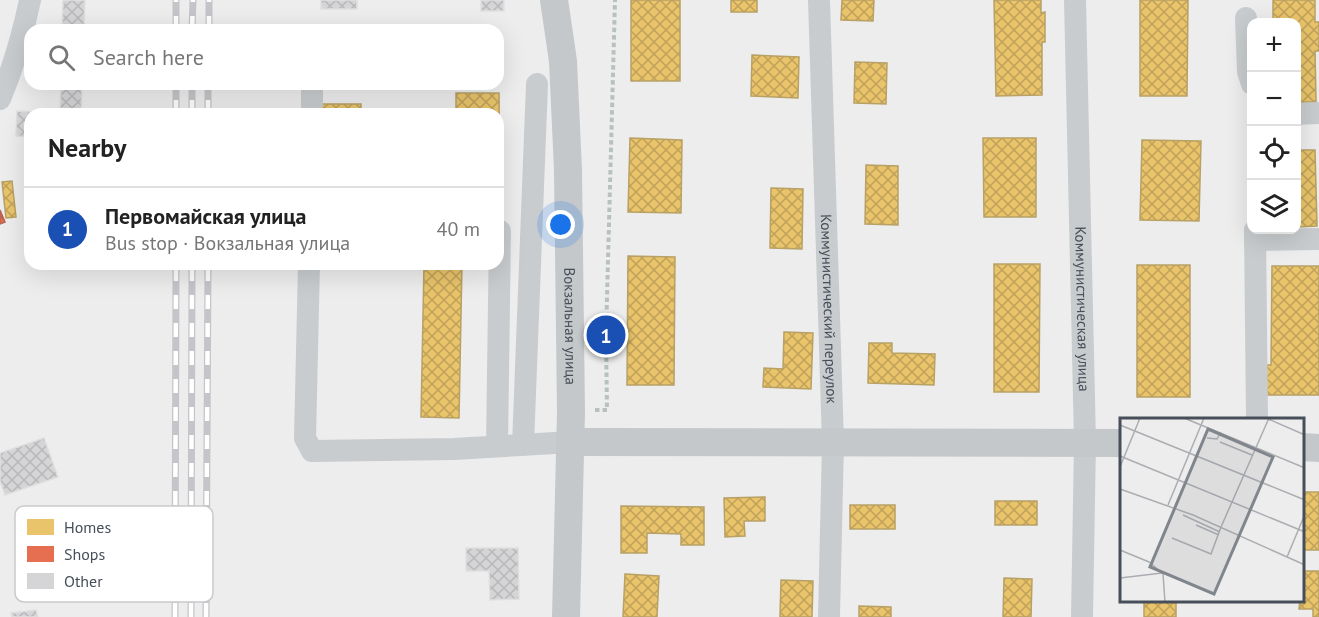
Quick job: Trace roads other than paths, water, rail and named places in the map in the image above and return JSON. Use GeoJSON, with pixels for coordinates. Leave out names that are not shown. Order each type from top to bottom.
{"type":"FeatureCollection","features":[{"type":"Feature","properties":{"kind":"main road","name":"Вокзальная улица"},"geometry":{"type":"LineString","coordinates":[[554,0],[563,61],[568,170],[571,442],[566,617]]}},
{"type":"Feature","properties":{"kind":"main road"},"geometry":{"type":"LineString","coordinates":[[571,442],[1120,443]]}},
{"type":"Feature","properties":{"kind":"street"},"geometry":{"type":"LineString","coordinates":[[25,24],[30,0]]}},
{"type":"Feature","properties":{"kind":"street","name":"Коммунистический переулок"},"geometry":{"type":"LineString","coordinates":[[819,0],[833,443],[829,617]]}},
{"type":"Feature","properties":{"kind":"street","name":"Коммунистическая улица"},"geometry":{"type":"LineString","coordinates":[[1075,0],[1085,442],[1082,617]]}},
{"type":"Feature","properties":{"kind":"street"},"geometry":{"type":"LineString","coordinates":[[1246,18],[1248,72]]}},
{"type":"Feature","properties":{"kind":"street"},"geometry":{"type":"LineString","coordinates":[[0,99],[24,28]]}},
{"type":"Feature","properties":{"kind":"street"},"geometry":{"type":"LineString","coordinates":[[523,445],[537,84]]}},
{"type":"Feature","properties":{"kind":"street"},"geometry":{"type":"LineString","coordinates":[[312,90],[312,108]]}},
{"type":"Feature","properties":{"kind":"street"},"geometry":{"type":"LineString","coordinates":[[1301,114],[1319,113]]}},
{"type":"Feature","properties":{"kind":"street"},"geometry":{"type":"LineString","coordinates":[[1257,418],[1255,235],[1319,239]]}},
{"type":"Feature","properties":{"kind":"street"},"geometry":{"type":"LineString","coordinates":[[309,270],[305,438],[312,451],[454,449],[571,442]]}},
{"type":"Feature","properties":{"kind":"street"},"geometry":{"type":"LineString","coordinates":[[497,446],[499,270]]}},
{"type":"Feature","properties":{"kind":"railway"},"geometry":{"type":"LineString","coordinates":[[176,0],[176,24]]}},
{"type":"Feature","properties":{"kind":"railway"},"geometry":{"type":"LineString","coordinates":[[192,24],[193,0]]}},
{"type":"Feature","properties":{"kind":"railway"},"geometry":{"type":"LineString","coordinates":[[209,0],[209,24]]}},
{"type":"Feature","properties":{"kind":"railway"},"geometry":{"type":"LineString","coordinates":[[176,90],[176,108]]}},
{"type":"Feature","properties":{"kind":"railway"},"geometry":{"type":"LineString","coordinates":[[192,90],[192,108]]}},
{"type":"Feature","properties":{"kind":"railway"},"geometry":{"type":"LineString","coordinates":[[208,90],[208,108]]}},
{"type":"Feature","properties":{"kind":"railway"},"geometry":{"type":"LineString","coordinates":[[175,506],[176,270]]}},
{"type":"Feature","properties":{"kind":"railway"},"geometry":{"type":"LineString","coordinates":[[191,506],[192,270]]}},
{"type":"Feature","properties":{"kind":"railway"},"geometry":{"type":"LineString","coordinates":[[207,506],[208,270]]}},
{"type":"Feature","properties":{"kind":"railway"},"geometry":{"type":"LineString","coordinates":[[175,602],[175,617]]}},
{"type":"Feature","properties":{"kind":"railway"},"geometry":{"type":"LineString","coordinates":[[191,602],[191,617]]}},
{"type":"Feature","properties":{"kind":"railway"},"geometry":{"type":"LineString","coordinates":[[206,602],[206,617]]}},
{"type":"Feature","properties":{"kind":"place","name":"Первомайская улица"},"geometry":{"type":"Point","coordinates":[606,335]}}]}
